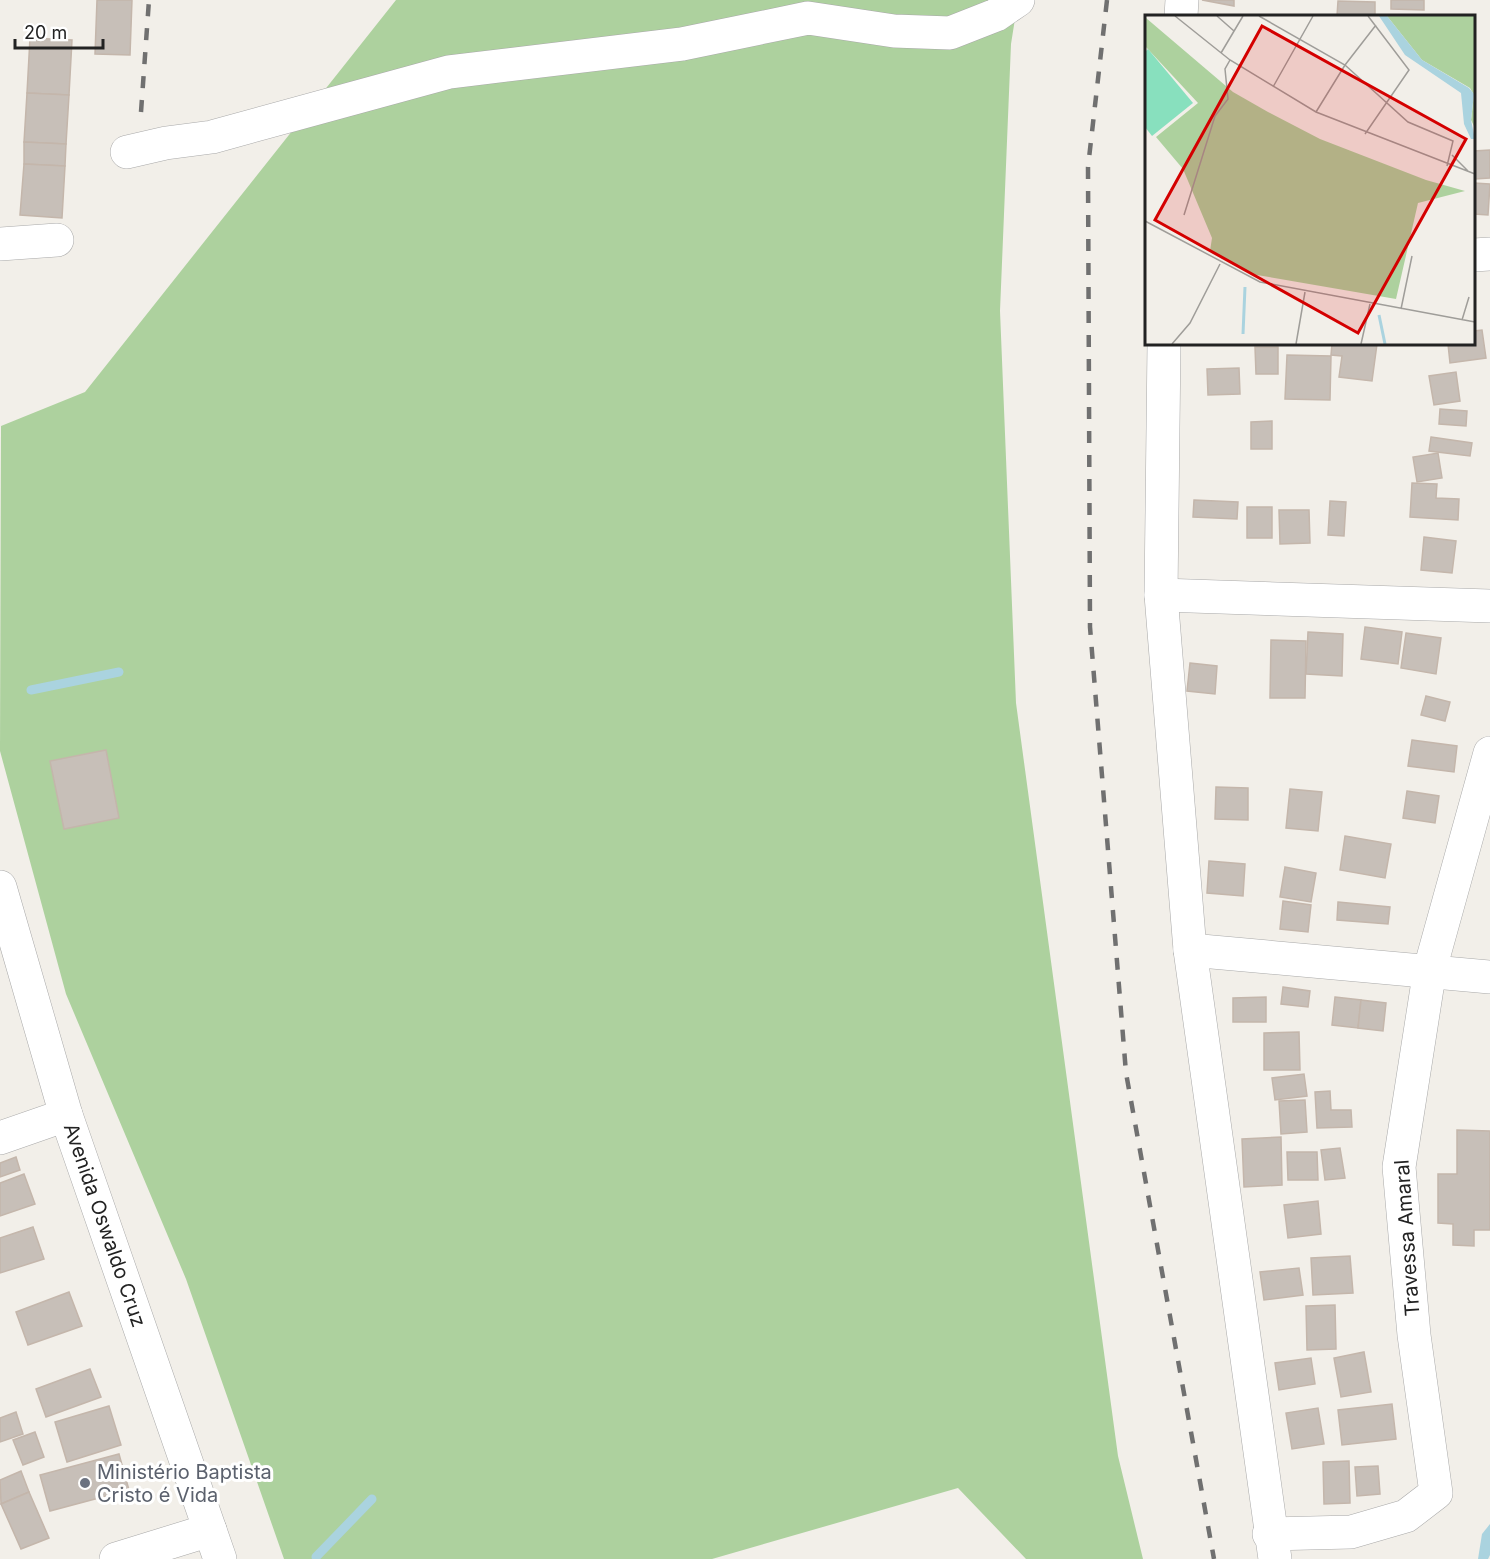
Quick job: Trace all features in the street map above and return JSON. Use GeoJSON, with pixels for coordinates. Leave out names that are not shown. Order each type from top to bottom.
{"type":"FeatureCollection","features":[{"type":"Feature","properties":{"kind":"street"},"geometry":{"type":"LineString","coordinates":[[127,152],[166,143],[212,137],[449,72],[682,44],[808,18],[894,31],[950,33],[996,15],[1018,0]]}},
{"type":"Feature","properties":{"kind":"street"},"geometry":{"type":"LineString","coordinates":[[1180,15],[1182,0]]}},
{"type":"Feature","properties":{"kind":"street"},"geometry":{"type":"LineString","coordinates":[[0,244],[57,240]]}},
{"type":"Feature","properties":{"kind":"street"},"geometry":{"type":"LineString","coordinates":[[1475,255],[1490,254]]}},
{"type":"Feature","properties":{"kind":"street"},"geometry":{"type":"LineString","coordinates":[[1164,345],[1161,595],[1190,950],[1272,1546]]}},
{"type":"Feature","properties":{"kind":"street"},"geometry":{"type":"LineString","coordinates":[[1161,595],[1490,606]]}},
{"type":"Feature","properties":{"kind":"street","name":"Travessa Amaral"},"geometry":{"type":"LineString","coordinates":[[1272,1546],[1347,1546],[1406,1516],[1436,1493],[1414,1335],[1399,1167],[1430,969],[1490,753]]}},
{"type":"Feature","properties":{"kind":"street","name":"Avenida Oswaldo Cruz"},"geometry":{"type":"LineString","coordinates":[[0,888],[66,1115],[215,1545]]}},
{"type":"Feature","properties":{"kind":"street"},"geometry":{"type":"LineString","coordinates":[[1190,950],[1430,969],[1490,977]]}},
{"type":"Feature","properties":{"kind":"street"},"geometry":{"type":"LineString","coordinates":[[0,1138],[66,1115]]}},
{"type":"Feature","properties":{"kind":"street"},"geometry":{"type":"LineString","coordinates":[[116,1559],[215,1545]]}},
{"type":"Feature","properties":{"kind":"green space"},"geometry":{"type":"Polygon","coordinates":[[[396,0],[1018,0],[1011,44],[1000,311],[1016,703],[1118,1456],[1143,1559],[1026,1559],[958,1488],[712,1559],[284,1559],[186,1279],[66,994],[0,751],[1,426],[85,392],[396,0]]]}},
{"type":"Feature","properties":{"kind":"water"},"geometry":{"type":"Polygon","coordinates":[[[1490,1524],[1490,1555],[1488,1559],[1478,1559],[1482,1534],[1490,1524]]]}},
{"type":"Feature","properties":{"kind":"building"},"geometry":{"type":"Polygon","coordinates":[[[97,0],[132,0],[130,55],[95,54],[97,0]]]}},
{"type":"Feature","properties":{"kind":"building"},"geometry":{"type":"Polygon","coordinates":[[[1202,0],[1234,0],[1234,6],[1202,0]]]}},
{"type":"Feature","properties":{"kind":"building"},"geometry":{"type":"Polygon","coordinates":[[[1391,0],[1424,0],[1424,10],[1391,9],[1391,0]]]}},
{"type":"Feature","properties":{"kind":"building"},"geometry":{"type":"Polygon","coordinates":[[[1338,1],[1375,2],[1375,15],[1337,15],[1338,1]]]}},
{"type":"Feature","properties":{"kind":"building"},"geometry":{"type":"Polygon","coordinates":[[[30,38],[72,40],[69,95],[27,93],[30,38]]]}},
{"type":"Feature","properties":{"kind":"building"},"geometry":{"type":"Polygon","coordinates":[[[27,93],[69,95],[66,144],[24,142],[27,93]]]}},
{"type":"Feature","properties":{"kind":"building"},"geometry":{"type":"Polygon","coordinates":[[[24,142],[66,144],[65,166],[24,164],[24,142]]]}},
{"type":"Feature","properties":{"kind":"building"},"geometry":{"type":"Polygon","coordinates":[[[1490,150],[1490,178],[1475,179],[1475,151],[1490,150]]]}},
{"type":"Feature","properties":{"kind":"building"},"geometry":{"type":"Polygon","coordinates":[[[24,164],[65,166],[62,218],[20,215],[24,164]]]}},
{"type":"Feature","properties":{"kind":"building"},"geometry":{"type":"Polygon","coordinates":[[[1475,183],[1490,184],[1488,215],[1475,214],[1475,183]]]}},
{"type":"Feature","properties":{"kind":"building"},"geometry":{"type":"Polygon","coordinates":[[[1482,330],[1486,358],[1450,363],[1448,345],[1475,345],[1475,331],[1482,330]]]}},
{"type":"Feature","properties":{"kind":"building"},"geometry":{"type":"Polygon","coordinates":[[[1332,345],[1377,345],[1372,381],[1339,377],[1342,356],[1331,355],[1332,345]]]}},
{"type":"Feature","properties":{"kind":"building"},"geometry":{"type":"Polygon","coordinates":[[[1255,347],[1278,347],[1278,374],[1256,374],[1255,347]]]}},
{"type":"Feature","properties":{"kind":"building"},"geometry":{"type":"Polygon","coordinates":[[[1287,355],[1331,356],[1330,400],[1285,399],[1287,355]]]}},
{"type":"Feature","properties":{"kind":"building"},"geometry":{"type":"Polygon","coordinates":[[[1239,368],[1240,394],[1208,395],[1207,369],[1239,368]]]}},
{"type":"Feature","properties":{"kind":"building"},"geometry":{"type":"Polygon","coordinates":[[[1456,372],[1460,401],[1434,405],[1429,376],[1456,372]]]}},
{"type":"Feature","properties":{"kind":"building"},"geometry":{"type":"Polygon","coordinates":[[[1440,409],[1467,411],[1466,426],[1439,424],[1440,409]]]}},
{"type":"Feature","properties":{"kind":"building"},"geometry":{"type":"Polygon","coordinates":[[[1272,421],[1272,449],[1251,449],[1251,422],[1272,421]]]}},
{"type":"Feature","properties":{"kind":"building"},"geometry":{"type":"Polygon","coordinates":[[[1431,437],[1472,443],[1470,456],[1429,451],[1431,437]]]}},
{"type":"Feature","properties":{"kind":"building"},"geometry":{"type":"Polygon","coordinates":[[[1438,453],[1442,478],[1417,482],[1413,457],[1438,453]]]}},
{"type":"Feature","properties":{"kind":"building"},"geometry":{"type":"Polygon","coordinates":[[[1412,483],[1437,484],[1436,498],[1459,499],[1458,520],[1410,517],[1412,483]]]}},
{"type":"Feature","properties":{"kind":"building"},"geometry":{"type":"Polygon","coordinates":[[[1194,500],[1238,502],[1237,519],[1193,517],[1194,500]]]}},
{"type":"Feature","properties":{"kind":"building"},"geometry":{"type":"Polygon","coordinates":[[[1330,501],[1346,502],[1344,536],[1328,535],[1330,501]]]}},
{"type":"Feature","properties":{"kind":"building"},"geometry":{"type":"Polygon","coordinates":[[[1247,507],[1272,507],[1272,538],[1247,538],[1247,507]]]}},
{"type":"Feature","properties":{"kind":"building"},"geometry":{"type":"Polygon","coordinates":[[[1279,510],[1309,510],[1310,543],[1280,544],[1279,510]]]}},
{"type":"Feature","properties":{"kind":"building"},"geometry":{"type":"Polygon","coordinates":[[[1424,537],[1456,541],[1452,573],[1421,570],[1424,537]]]}},
{"type":"Feature","properties":{"kind":"building"},"geometry":{"type":"Polygon","coordinates":[[[1365,627],[1402,632],[1398,664],[1361,659],[1365,627]]]}},
{"type":"Feature","properties":{"kind":"building"},"geometry":{"type":"Polygon","coordinates":[[[1308,632],[1343,634],[1342,676],[1306,674],[1308,632]]]}},
{"type":"Feature","properties":{"kind":"building"},"geometry":{"type":"Polygon","coordinates":[[[1406,633],[1441,638],[1436,674],[1401,668],[1406,633]]]}},
{"type":"Feature","properties":{"kind":"building"},"geometry":{"type":"Polygon","coordinates":[[[1271,640],[1306,641],[1305,698],[1270,698],[1271,640]]]}},
{"type":"Feature","properties":{"kind":"building"},"geometry":{"type":"Polygon","coordinates":[[[1190,663],[1217,666],[1215,694],[1187,691],[1190,663]]]}},
{"type":"Feature","properties":{"kind":"building"},"geometry":{"type":"Polygon","coordinates":[[[1426,696],[1450,702],[1445,721],[1421,715],[1426,696]]]}},
{"type":"Feature","properties":{"kind":"building"},"geometry":{"type":"Polygon","coordinates":[[[1412,740],[1457,746],[1454,772],[1408,766],[1412,740]]]}},
{"type":"Feature","properties":{"kind":"building"},"geometry":{"type":"Polygon","coordinates":[[[106,750],[119,818],[64,829],[50,761],[106,750]]]}},
{"type":"Feature","properties":{"kind":"building"},"geometry":{"type":"Polygon","coordinates":[[[1216,787],[1248,788],[1248,820],[1215,819],[1216,787]]]}},
{"type":"Feature","properties":{"kind":"building"},"geometry":{"type":"Polygon","coordinates":[[[1290,789],[1322,792],[1318,831],[1286,828],[1290,789]]]}},
{"type":"Feature","properties":{"kind":"building"},"geometry":{"type":"Polygon","coordinates":[[[1407,791],[1439,796],[1435,823],[1403,818],[1407,791]]]}},
{"type":"Feature","properties":{"kind":"building"},"geometry":{"type":"Polygon","coordinates":[[[1345,836],[1391,844],[1385,878],[1340,870],[1345,836]]]}},
{"type":"Feature","properties":{"kind":"building"},"geometry":{"type":"Polygon","coordinates":[[[1209,861],[1245,864],[1243,896],[1207,893],[1209,861]]]}},
{"type":"Feature","properties":{"kind":"building"},"geometry":{"type":"Polygon","coordinates":[[[1285,867],[1316,873],[1311,902],[1280,897],[1285,867]]]}},
{"type":"Feature","properties":{"kind":"building"},"geometry":{"type":"Polygon","coordinates":[[[1283,901],[1311,905],[1308,932],[1280,929],[1283,901]]]}},
{"type":"Feature","properties":{"kind":"building"},"geometry":{"type":"Polygon","coordinates":[[[1338,902],[1390,907],[1388,924],[1337,920],[1338,902]]]}},
{"type":"Feature","properties":{"kind":"building"},"geometry":{"type":"Polygon","coordinates":[[[1283,987],[1310,991],[1308,1007],[1281,1004],[1283,987]]]}},
{"type":"Feature","properties":{"kind":"building"},"geometry":{"type":"Polygon","coordinates":[[[1266,997],[1266,1022],[1233,1022],[1233,998],[1266,997]]]}},
{"type":"Feature","properties":{"kind":"building"},"geometry":{"type":"Polygon","coordinates":[[[1335,997],[1361,1000],[1358,1028],[1332,1025],[1335,997]]]}},
{"type":"Feature","properties":{"kind":"building"},"geometry":{"type":"Polygon","coordinates":[[[1361,1000],[1386,1003],[1383,1031],[1358,1028],[1361,1000]]]}},
{"type":"Feature","properties":{"kind":"building"},"geometry":{"type":"Polygon","coordinates":[[[1299,1032],[1300,1070],[1264,1070],[1264,1033],[1299,1032]]]}},
{"type":"Feature","properties":{"kind":"building"},"geometry":{"type":"Polygon","coordinates":[[[1304,1074],[1307,1096],[1275,1100],[1272,1078],[1304,1074]]]}},
{"type":"Feature","properties":{"kind":"building"},"geometry":{"type":"Polygon","coordinates":[[[1330,1091],[1331,1110],[1351,1110],[1352,1127],[1317,1128],[1315,1092],[1330,1091]]]}},
{"type":"Feature","properties":{"kind":"building"},"geometry":{"type":"Polygon","coordinates":[[[1305,1100],[1307,1132],[1281,1134],[1279,1101],[1305,1100]]]}},
{"type":"Feature","properties":{"kind":"building"},"geometry":{"type":"Polygon","coordinates":[[[1457,1130],[1490,1131],[1490,1230],[1474,1230],[1474,1246],[1453,1245],[1453,1224],[1438,1223],[1438,1174],[1457,1174],[1457,1130]]]}},
{"type":"Feature","properties":{"kind":"building"},"geometry":{"type":"Polygon","coordinates":[[[1281,1137],[1282,1185],[1244,1187],[1242,1139],[1281,1137]]]}},
{"type":"Feature","properties":{"kind":"building"},"geometry":{"type":"Polygon","coordinates":[[[1340,1148],[1345,1178],[1325,1180],[1321,1150],[1340,1148]]]}},
{"type":"Feature","properties":{"kind":"building"},"geometry":{"type":"Polygon","coordinates":[[[1287,1152],[1317,1152],[1318,1180],[1288,1180],[1287,1152]]]}},
{"type":"Feature","properties":{"kind":"building"},"geometry":{"type":"Polygon","coordinates":[[[16,1157],[20,1170],[0,1177],[0,1163],[16,1157]]]}},
{"type":"Feature","properties":{"kind":"building"},"geometry":{"type":"Polygon","coordinates":[[[24,1174],[35,1204],[0,1216],[0,1183],[24,1174]]]}},
{"type":"Feature","properties":{"kind":"building"},"geometry":{"type":"Polygon","coordinates":[[[1318,1201],[1321,1234],[1288,1238],[1284,1205],[1318,1201]]]}},
{"type":"Feature","properties":{"kind":"building"},"geometry":{"type":"Polygon","coordinates":[[[33,1227],[44,1259],[0,1273],[0,1238],[33,1227]]]}},
{"type":"Feature","properties":{"kind":"building"},"geometry":{"type":"Polygon","coordinates":[[[1350,1256],[1353,1293],[1313,1295],[1311,1258],[1350,1256]]]}},
{"type":"Feature","properties":{"kind":"building"},"geometry":{"type":"Polygon","coordinates":[[[1299,1268],[1303,1295],[1264,1300],[1260,1272],[1299,1268]]]}},
{"type":"Feature","properties":{"kind":"building"},"geometry":{"type":"Polygon","coordinates":[[[69,1292],[82,1326],[28,1345],[16,1312],[69,1292]]]}},
{"type":"Feature","properties":{"kind":"building"},"geometry":{"type":"Polygon","coordinates":[[[1335,1305],[1336,1349],[1307,1350],[1306,1306],[1335,1305]]]}},
{"type":"Feature","properties":{"kind":"building"},"geometry":{"type":"Polygon","coordinates":[[[1364,1352],[1371,1392],[1341,1397],[1334,1358],[1364,1352]]]}},
{"type":"Feature","properties":{"kind":"building"},"geometry":{"type":"Polygon","coordinates":[[[1311,1358],[1315,1384],[1279,1390],[1275,1363],[1311,1358]]]}},
{"type":"Feature","properties":{"kind":"building"},"geometry":{"type":"Polygon","coordinates":[[[90,1369],[101,1397],[46,1417],[36,1389],[90,1369]]]}},
{"type":"Feature","properties":{"kind":"building"},"geometry":{"type":"Polygon","coordinates":[[[1392,1404],[1396,1439],[1342,1445],[1338,1410],[1392,1404]]]}},
{"type":"Feature","properties":{"kind":"building"},"geometry":{"type":"Polygon","coordinates":[[[109,1406],[121,1445],[67,1462],[55,1422],[109,1406]]]}},
{"type":"Feature","properties":{"kind":"building"},"geometry":{"type":"Polygon","coordinates":[[[1318,1408],[1324,1444],[1292,1449],[1286,1413],[1318,1408]]]}},
{"type":"Feature","properties":{"kind":"building"},"geometry":{"type":"Polygon","coordinates":[[[16,1412],[23,1434],[0,1442],[0,1418],[16,1412]]]}},
{"type":"Feature","properties":{"kind":"building"},"geometry":{"type":"Polygon","coordinates":[[[35,1432],[44,1457],[23,1465],[13,1440],[35,1432]]]}},
{"type":"Feature","properties":{"kind":"building","name":"Ministério Baptista Cristo é Vida"},"geometry":{"type":"Polygon","coordinates":[[[119,1454],[129,1490],[50,1511],[40,1475],[119,1454]]]}},
{"type":"Feature","properties":{"kind":"building"},"geometry":{"type":"Polygon","coordinates":[[[1349,1461],[1350,1503],[1324,1504],[1323,1462],[1349,1461]]]}},
{"type":"Feature","properties":{"kind":"building"},"geometry":{"type":"Polygon","coordinates":[[[1378,1466],[1380,1494],[1357,1496],[1355,1467],[1378,1466]]]}},
{"type":"Feature","properties":{"kind":"building"},"geometry":{"type":"Polygon","coordinates":[[[21,1471],[29,1492],[1,1504],[0,1480],[21,1471]]]}},
{"type":"Feature","properties":{"kind":"building"},"geometry":{"type":"Polygon","coordinates":[[[29,1492],[49,1538],[21,1549],[1,1504],[29,1492]]]}},
{"type":"Feature","properties":{"kind":"waterway"},"geometry":{"type":"LineString","coordinates":[[31,690],[119,672]]}},
{"type":"Feature","properties":{"kind":"waterway"},"geometry":{"type":"LineString","coordinates":[[316,1557],[372,1499]]}},
{"type":"Feature","properties":{"kind":"railway"},"geometry":{"type":"LineString","coordinates":[[141,112],[149,0]]}},
{"type":"Feature","properties":{"kind":"railway"},"geometry":{"type":"LineString","coordinates":[[1107,0],[1088,167],[1090,627],[1126,1073],[1214,1559]]}},
{"type":"Feature","properties":{"kind":"place","name":"Ministério Baptista Cristo é Vida"},"geometry":{"type":"Point","coordinates":[85,1483]}}]}
